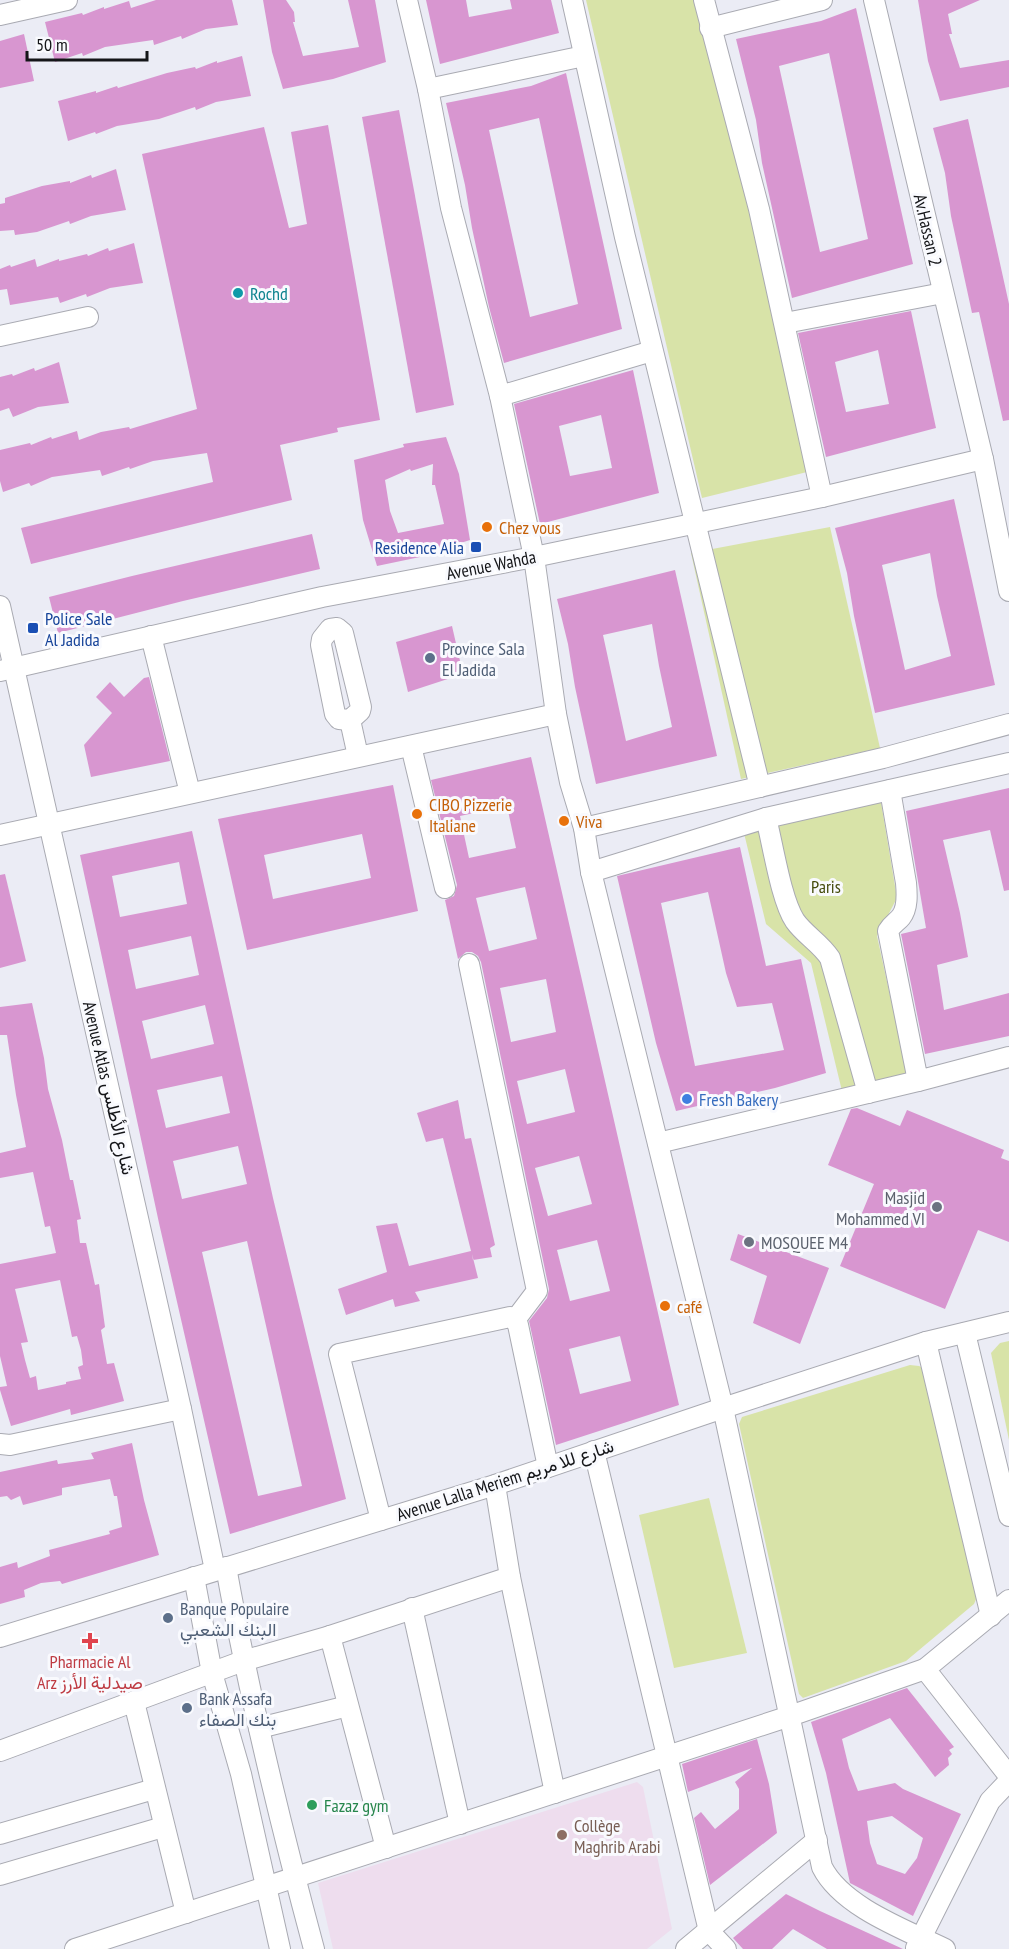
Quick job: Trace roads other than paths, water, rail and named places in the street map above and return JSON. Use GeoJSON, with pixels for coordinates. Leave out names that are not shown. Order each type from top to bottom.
{"type":"FeatureCollection","features":[{"type":"Feature","properties":{"kind":"street"},"geometry":{"type":"LineString","coordinates":[[0,15],[67,0]]}},
{"type":"Feature","properties":{"kind":"street"},"geometry":{"type":"LineString","coordinates":[[408,0],[451,208],[500,396],[534,557],[556,714],[570,782],[584,828],[591,872],[723,1408],[822,1867],[828,1879],[855,1904],[918,1943],[945,1949]]}},
{"type":"Feature","properties":{"kind":"street"},"geometry":{"type":"LineString","coordinates":[[572,0],[652,351],[760,787]]}},
{"type":"Feature","properties":{"kind":"street"},"geometry":{"type":"LineString","coordinates":[[704,0],[759,209],[822,497]]}},
{"type":"Feature","properties":{"kind":"street"},"geometry":{"type":"LineString","coordinates":[[710,28],[822,0]]}},
{"type":"Feature","properties":{"kind":"street","name":"Av.Hassan 2"},"geometry":{"type":"LineString","coordinates":[[874,0],[983,459],[1009,591]]}},
{"type":"Feature","properties":{"kind":"street"},"geometry":{"type":"LineString","coordinates":[[428,89],[584,56]]}},
{"type":"Feature","properties":{"kind":"street"},"geometry":{"type":"LineString","coordinates":[[785,323],[942,292]]}},
{"type":"Feature","properties":{"kind":"street"},"geometry":{"type":"LineString","coordinates":[[0,336],[88,317]]}},
{"type":"Feature","properties":{"kind":"street"},"geometry":{"type":"LineString","coordinates":[[500,396],[652,351]]}},
{"type":"Feature","properties":{"kind":"street","name":"Avenue Wahda"},"geometry":{"type":"LineString","coordinates":[[7,669],[322,597],[694,524],[983,459]]}},
{"type":"Feature","properties":{"kind":"street"},"geometry":{"type":"LineString","coordinates":[[322,597],[330,629],[337,628],[344,633],[361,707],[360,711],[350,720],[358,756]]}},
{"type":"Feature","properties":{"kind":"street","name":"Avenue Atlas شارع الأطلس"},"geometry":{"type":"LineString","coordinates":[[0,606],[7,669],[49,824],[181,1409],[294,1878],[314,1949]]}},
{"type":"Feature","properties":{"kind":"street"},"geometry":{"type":"LineString","coordinates":[[151,636],[190,793]]}},
{"type":"Feature","properties":{"kind":"street"},"geometry":{"type":"LineString","coordinates":[[0,835],[556,714]]}},
{"type":"Feature","properties":{"kind":"street"},"geometry":{"type":"LineString","coordinates":[[584,828],[883,758],[1009,724]]}},
{"type":"Feature","properties":{"kind":"street"},"geometry":{"type":"LineString","coordinates":[[411,746],[445,888]]}},
{"type":"Feature","properties":{"kind":"street"},"geometry":{"type":"LineString","coordinates":[[591,872],[766,818],[1009,763]]}},
{"type":"Feature","properties":{"kind":"street"},"geometry":{"type":"LineString","coordinates":[[890,790],[907,897],[904,912],[900,919],[892,923],[888,931],[918,1081]]}},
{"type":"Feature","properties":{"kind":"street"},"geometry":{"type":"LineString","coordinates":[[766,818],[788,906],[796,922],[824,949],[830,958],[868,1093]]}},
{"type":"Feature","properties":{"kind":"street"},"geometry":{"type":"LineString","coordinates":[[469,964],[537,1291],[515,1320]]}},
{"type":"Feature","properties":{"kind":"street"},"geometry":{"type":"LineString","coordinates":[[658,1143],[1009,1057]]}},
{"type":"Feature","properties":{"kind":"street"},"geometry":{"type":"LineString","coordinates":[[381,1520],[339,1354],[510,1317],[518,1325],[548,1467]]}},
{"type":"Feature","properties":{"kind":"street","name":"Avenue Lalla Meriem شارع للا مريم"},"geometry":{"type":"LineString","coordinates":[[0,1637],[495,1485],[926,1342],[1009,1322]]}},
{"type":"Feature","properties":{"kind":"street"},"geometry":{"type":"LineString","coordinates":[[965,1333],[1009,1516]]}},
{"type":"Feature","properties":{"kind":"street"},"geometry":{"type":"LineString","coordinates":[[926,1342],[991,1616]]}},
{"type":"Feature","properties":{"kind":"street"},"geometry":{"type":"LineString","coordinates":[[0,1444],[10,1445],[181,1409]]}},
{"type":"Feature","properties":{"kind":"street"},"geometry":{"type":"LineString","coordinates":[[594,1451],[709,1931],[726,1949]]}},
{"type":"Feature","properties":{"kind":"street"},"geometry":{"type":"LineString","coordinates":[[495,1485],[510,1577],[555,1793]]}},
{"type":"Feature","properties":{"kind":"street"},"geometry":{"type":"LineString","coordinates":[[194,1577],[212,1673],[241,1774],[280,1949]]}},
{"type":"Feature","properties":{"kind":"street"},"geometry":{"type":"LineString","coordinates":[[0,1751],[243,1661],[330,1636],[510,1577]]}},
{"type":"Feature","properties":{"kind":"street"},"geometry":{"type":"LineString","coordinates":[[75,1949],[790,1716],[925,1669],[1009,1600]]}},
{"type":"Feature","properties":{"kind":"street"},"geometry":{"type":"LineString","coordinates":[[412,1608],[460,1824]]}},
{"type":"Feature","properties":{"kind":"street"},"geometry":{"type":"LineString","coordinates":[[330,1636],[386,1848]]}},
{"type":"Feature","properties":{"kind":"street"},"geometry":{"type":"LineString","coordinates":[[925,1669],[1009,1776]]}},
{"type":"Feature","properties":{"kind":"street"},"geometry":{"type":"LineString","coordinates":[[134,1702],[186,1913]]}},
{"type":"Feature","properties":{"kind":"street"},"geometry":{"type":"LineString","coordinates":[[259,1728],[348,1706]]}},
{"type":"Feature","properties":{"kind":"street"},"geometry":{"type":"LineString","coordinates":[[918,1943],[990,1801],[1009,1781]]}},
{"type":"Feature","properties":{"kind":"street"},"geometry":{"type":"LineString","coordinates":[[0,1834],[154,1789]]}},
{"type":"Feature","properties":{"kind":"street"},"geometry":{"type":"LineString","coordinates":[[0,1875],[163,1827]]}},
{"type":"Feature","properties":{"kind":"street"},"geometry":{"type":"LineString","coordinates":[[686,1949],[817,1840]]}},
{"type":"Feature","properties":{"kind":"place","name":"Rochd"},"geometry":{"type":"Point","coordinates":[238,293]}},
{"type":"Feature","properties":{"kind":"place","name":"Chez vous"},"geometry":{"type":"Point","coordinates":[487,527]}},
{"type":"Feature","properties":{"kind":"place","name":"Residence Alia"},"geometry":{"type":"Point","coordinates":[476,547]}},
{"type":"Feature","properties":{"kind":"place","name":"Police Sale Al Jadida"},"geometry":{"type":"Point","coordinates":[33,628]}},
{"type":"Feature","properties":{"kind":"place","name":"Province Sala El Jadida"},"geometry":{"type":"Point","coordinates":[430,658]}},
{"type":"Feature","properties":{"kind":"place","name":"CIBO Pizzerie Italiane"},"geometry":{"type":"Point","coordinates":[417,814]}},
{"type":"Feature","properties":{"kind":"place","name":"Viva"},"geometry":{"type":"Point","coordinates":[564,821]}},
{"type":"Feature","properties":{"kind":"place","name":"Fresh Bakery"},"geometry":{"type":"Point","coordinates":[687,1099]}},
{"type":"Feature","properties":{"kind":"place","name":"Masjid Mohammed VI"},"geometry":{"type":"Point","coordinates":[937,1207]}},
{"type":"Feature","properties":{"kind":"place","name":"MOSQUEE M4"},"geometry":{"type":"Point","coordinates":[749,1242]}},
{"type":"Feature","properties":{"kind":"place","name":"café"},"geometry":{"type":"Point","coordinates":[665,1306]}},
{"type":"Feature","properties":{"kind":"place","name":"Banque Populaire البنك الشعبي"},"geometry":{"type":"Point","coordinates":[168,1618]}},
{"type":"Feature","properties":{"kind":"place","name":"Pharmacie Al Arz صيدلية الأرز"},"geometry":{"type":"Point","coordinates":[90,1641]}},
{"type":"Feature","properties":{"kind":"place","name":"Bank Assafa بنك الصفاء"},"geometry":{"type":"Point","coordinates":[187,1708]}},
{"type":"Feature","properties":{"kind":"place","name":"Fazaz gym"},"geometry":{"type":"Point","coordinates":[312,1805]}},
{"type":"Feature","properties":{"kind":"place","name":"Collège Maghrib Arabi"},"geometry":{"type":"Point","coordinates":[562,1835]}},
{"type":"Feature","properties":{"kind":"park label","name":"Paris"},"geometry":{"type":"Point","coordinates":[826,886]}}]}
